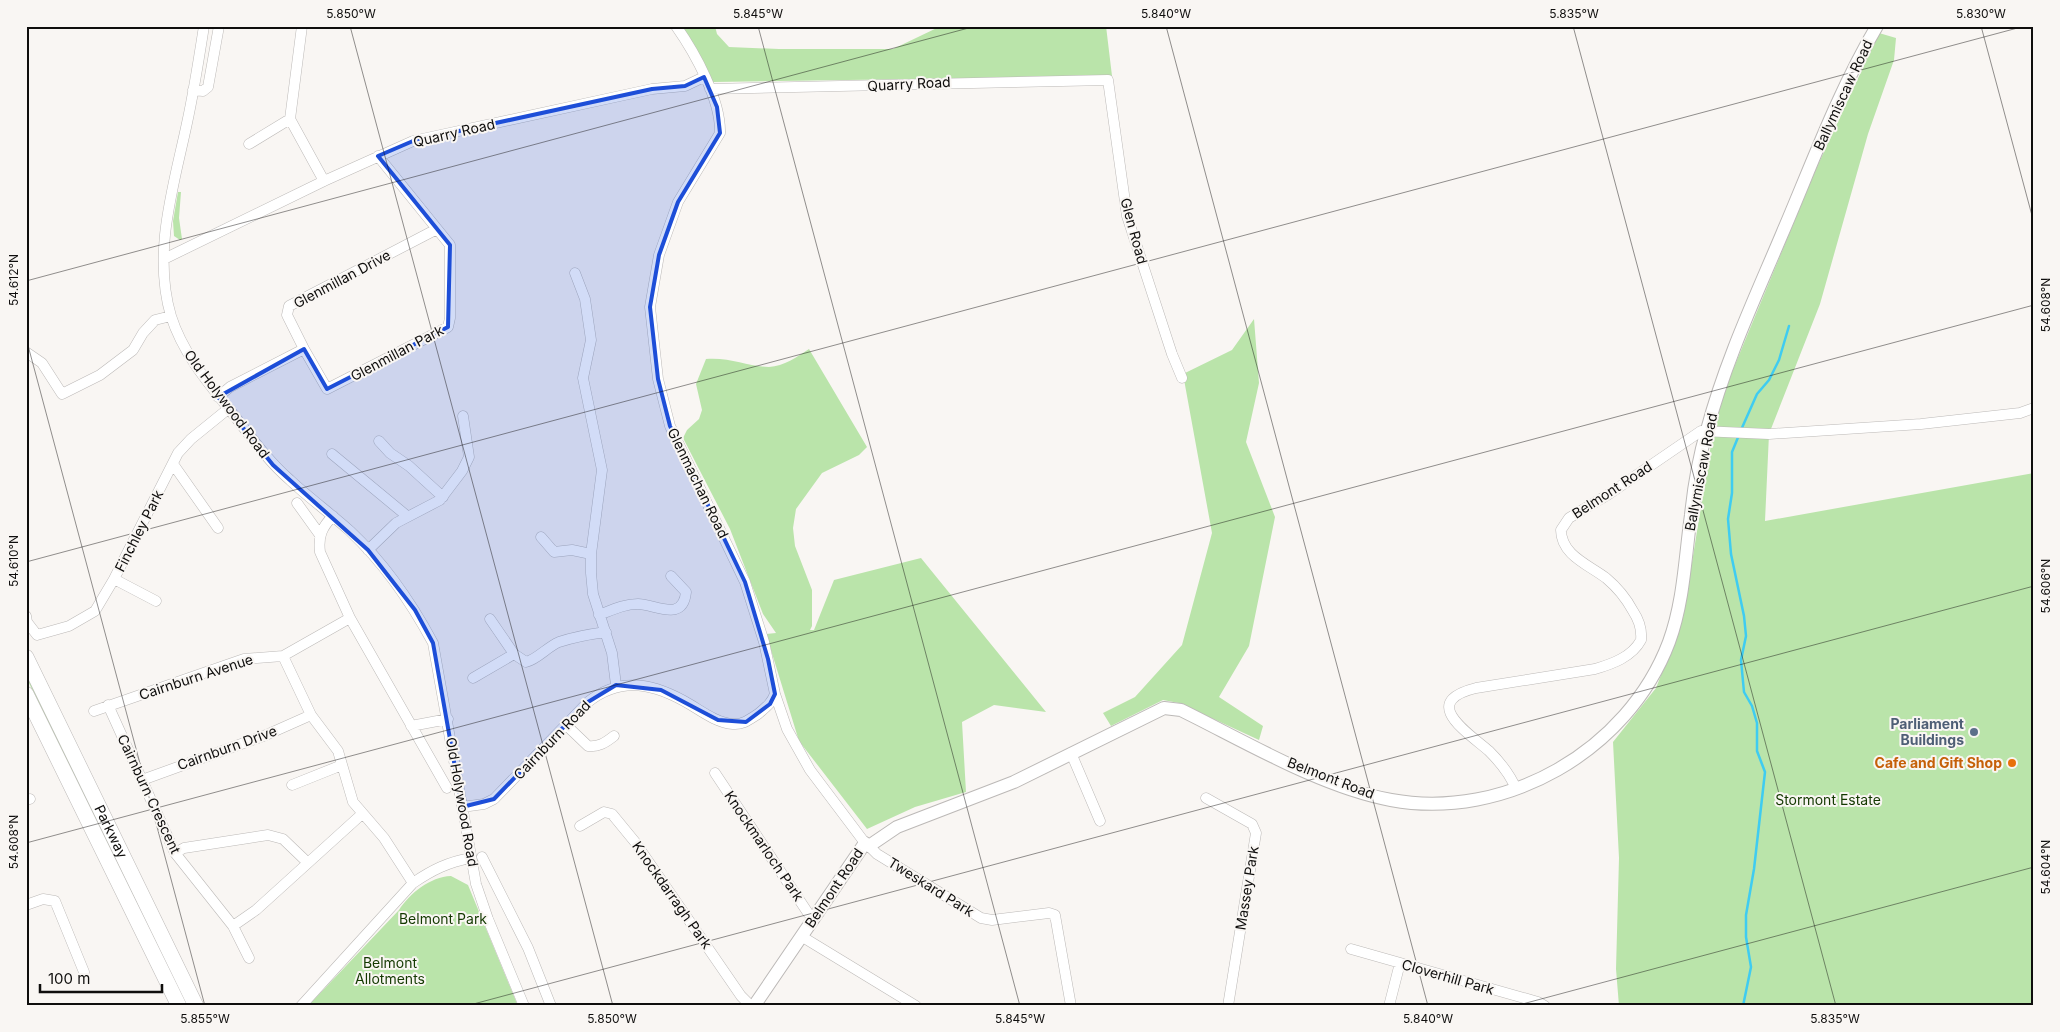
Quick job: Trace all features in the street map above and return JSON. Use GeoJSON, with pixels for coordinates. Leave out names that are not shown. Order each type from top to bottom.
{"type":"FeatureCollection","features":[{"type":"Feature","properties":{"kind":"highway","name":"Parkway"},"geometry":{"type":"LineString","coordinates":[[26,657],[196,1006]]}},
{"type":"Feature","properties":{"kind":"highway","name":"Parkway"},"geometry":{"type":"LineString","coordinates":[[26,694],[179,1006]]}},
{"type":"Feature","properties":{"kind":"main road","name":"Ballymiscaw Road"},"geometry":{"type":"LineString","coordinates":[[1516,788],[1554,772],[1597,743],[1631,708],[1655,672],[1668,644],[1678,610],[1691,513],[1728,362],[1838,100],[1877,26]]}},
{"type":"Feature","properties":{"kind":"main road","name":"Belmont Road"},"geometry":{"type":"LineString","coordinates":[[753,1006],[867,844],[897,827],[1014,782],[1152,712],[1172,708],[1181,710],[1315,775],[1365,794],[1389,800],[1432,804],[1457,802],[1486,798],[1516,788]]}},
{"type":"Feature","properties":{"kind":"street","name":"Old Holywood Road"},"geometry":{"type":"LineString","coordinates":[[204,26],[193,90],[172,185],[164,258],[171,316],[191,360],[218,396],[274,465],[333,516],[368,550],[414,610],[433,643],[476,884],[488,919],[524,1006]]}},
{"type":"Feature","properties":{"kind":"street"},"geometry":{"type":"LineString","coordinates":[[193,90],[203,91],[208,87],[218,26]]}},
{"type":"Feature","properties":{"kind":"street"},"geometry":{"type":"LineString","coordinates":[[302,26],[290,118],[324,181]]}},
{"type":"Feature","properties":{"kind":"street","name":"Glenmachan Road"},"geometry":{"type":"LineString","coordinates":[[676,26],[698,62],[717,106],[720,133],[678,202],[659,255],[650,306],[658,379],[670,426],[745,582],[766,650],[775,694],[787,729],[810,770],[867,844]]}},
{"type":"Feature","properties":{"kind":"street","name":"Quarry Road"},"geometry":{"type":"LineString","coordinates":[[164,258],[324,181],[413,141],[652,89],[685,86],[704,77]]}},
{"type":"Feature","properties":{"kind":"street","name":"Quarry Road"},"geometry":{"type":"LineString","coordinates":[[710,89],[1108,80]]}},
{"type":"Feature","properties":{"kind":"street","name":"Glen Road"},"geometry":{"type":"LineString","coordinates":[[1108,80],[1127,216],[1163,327],[1182,378]]}},
{"type":"Feature","properties":{"kind":"street"},"geometry":{"type":"LineString","coordinates":[[249,144],[290,118]]}},
{"type":"Feature","properties":{"kind":"street","name":"Glenmillan Park"},"geometry":{"type":"LineString","coordinates":[[304,349],[327,389],[448,327],[450,318],[450,245],[378,156]]}},
{"type":"Feature","properties":{"kind":"street","name":"Glenmillan Drive"},"geometry":{"type":"LineString","coordinates":[[304,349],[287,315],[289,306],[437,229]]}},
{"type":"Feature","properties":{"kind":"street"},"geometry":{"type":"LineString","coordinates":[[575,273],[585,299],[591,340],[583,378],[602,470],[591,554],[593,594],[606,632],[616,685],[646,686],[661,690],[718,720],[734,724],[746,722],[763,710],[770,704],[775,694]]}},
{"type":"Feature","properties":{"kind":"street"},"geometry":{"type":"LineString","coordinates":[[26,352],[42,363],[62,394],[100,375],[133,350],[143,333],[155,320],[171,316]]}},
{"type":"Feature","properties":{"kind":"street"},"geometry":{"type":"LineString","coordinates":[[218,396],[230,387],[304,349]]}},
{"type":"Feature","properties":{"kind":"street","name":"Finchley Park"},"geometry":{"type":"LineString","coordinates":[[26,616],[27,622],[37,635],[69,626],[85,619],[102,602],[182,447],[228,408]]}},
{"type":"Feature","properties":{"kind":"street"},"geometry":{"type":"LineString","coordinates":[[1710,431],[1769,434],[1921,424],[2020,413],[2034,408]]}},
{"type":"Feature","properties":{"kind":"street"},"geometry":{"type":"LineString","coordinates":[[368,550],[385,532],[407,516],[443,497],[462,471],[469,457],[463,416]]}},
{"type":"Feature","properties":{"kind":"street","name":"Belmont Road"},"geometry":{"type":"LineString","coordinates":[[1516,788],[1510,775],[1499,762],[1453,721],[1449,708],[1452,700],[1463,692],[1476,688],[1602,667],[1621,659],[1638,646],[1641,640],[1641,628],[1630,605],[1610,582],[1570,552],[1564,544],[1561,530],[1569,518],[1609,494],[1701,431],[1710,431]]}},
{"type":"Feature","properties":{"kind":"street"},"geometry":{"type":"LineString","coordinates":[[378,441],[443,497]]}},
{"type":"Feature","properties":{"kind":"street"},"geometry":{"type":"LineString","coordinates":[[332,454],[407,516]]}},
{"type":"Feature","properties":{"kind":"street"},"geometry":{"type":"LineString","coordinates":[[173,464],[218,528]]}},
{"type":"Feature","properties":{"kind":"street"},"geometry":{"type":"LineString","coordinates":[[296,502],[320,535]]}},
{"type":"Feature","properties":{"kind":"street"},"geometry":{"type":"LineString","coordinates":[[320,535],[322,527],[333,516]]}},
{"type":"Feature","properties":{"kind":"street","name":"Old Holywood Road"},"geometry":{"type":"LineString","coordinates":[[320,535],[320,552],[350,618],[447,788]]}},
{"type":"Feature","properties":{"kind":"street"},"geometry":{"type":"LineString","coordinates":[[541,537],[554,552],[572,550],[591,554]]}},
{"type":"Feature","properties":{"kind":"street"},"geometry":{"type":"LineString","coordinates":[[600,615],[617,607],[639,604],[667,610],[680,607],[685,600],[686,592],[671,576]]}},
{"type":"Feature","properties":{"kind":"street"},"geometry":{"type":"LineString","coordinates":[[114,579],[156,601]]}},
{"type":"Feature","properties":{"kind":"street","name":"Cairnburn Avenue"},"geometry":{"type":"LineString","coordinates":[[94,711],[244,659],[283,656],[350,618]]}},
{"type":"Feature","properties":{"kind":"street"},"geometry":{"type":"LineString","coordinates":[[490,619],[514,654],[526,662],[533,660],[546,649],[560,642],[606,632]]}},
{"type":"Feature","properties":{"kind":"street"},"geometry":{"type":"LineString","coordinates":[[473,678],[514,654]]}},
{"type":"Feature","properties":{"kind":"street"},"geometry":{"type":"LineString","coordinates":[[283,656],[311,715],[338,751],[352,802],[384,838],[413,882]]}},
{"type":"Feature","properties":{"kind":"street","name":"Cairnburn Road"},"geometry":{"type":"LineString","coordinates":[[462,807],[484,804],[494,799],[565,724],[600,692],[616,685]]}},
{"type":"Feature","properties":{"kind":"street","name":"Cairnburn Crescent"},"geometry":{"type":"LineString","coordinates":[[108,705],[174,853],[233,926],[249,958]]}},
{"type":"Feature","properties":{"kind":"street","name":"Cairnburn Drive"},"geometry":{"type":"LineString","coordinates":[[142,780],[266,735],[311,715]]}},
{"type":"Feature","properties":{"kind":"street","name":"Old Holywood Road"},"geometry":{"type":"LineString","coordinates":[[411,726],[448,719]]}},
{"type":"Feature","properties":{"kind":"street"},"geometry":{"type":"LineString","coordinates":[[565,724],[588,746],[596,747],[606,743],[614,736]]}},
{"type":"Feature","properties":{"kind":"street"},"geometry":{"type":"LineString","coordinates":[[1071,753],[1100,820]]}},
{"type":"Feature","properties":{"kind":"street"},"geometry":{"type":"LineString","coordinates":[[292,786],[342,765]]}},
{"type":"Feature","properties":{"kind":"street","name":"Knockmarloch Park"},"geometry":{"type":"LineString","coordinates":[[715,773],[808,913],[814,918]]}},
{"type":"Feature","properties":{"kind":"street","name":"Massey Park"},"geometry":{"type":"LineString","coordinates":[[1206,798],[1252,824],[1256,833],[1228,1006]]}},
{"type":"Feature","properties":{"kind":"street","name":"Knockdarragh Park"},"geometry":{"type":"LineString","coordinates":[[580,826],[604,812],[612,814],[635,842],[741,996],[753,1006]]}},
{"type":"Feature","properties":{"kind":"street"},"geometry":{"type":"LineString","coordinates":[[233,926],[256,910],[362,814]]}},
{"type":"Feature","properties":{"kind":"street"},"geometry":{"type":"LineString","coordinates":[[174,853],[184,848],[268,835],[283,838],[308,862]]}},
{"type":"Feature","properties":{"kind":"street","name":"Tweskard Park"},"geometry":{"type":"LineString","coordinates":[[867,844],[877,854],[981,918],[992,920],[1049,913],[1055,915],[1071,1006]]}},
{"type":"Feature","properties":{"kind":"street","name":"Old Holywood Road"},"geometry":{"type":"LineString","coordinates":[[482,857],[528,948],[551,1006]]}},
{"type":"Feature","properties":{"kind":"street"},"geometry":{"type":"LineString","coordinates":[[301,1006],[413,882],[440,866],[471,858]]}},
{"type":"Feature","properties":{"kind":"street","name":"Old Holywood Road"},"geometry":{"type":"LineString","coordinates":[[476,884],[493,879]]}},
{"type":"Feature","properties":{"kind":"street"},"geometry":{"type":"LineString","coordinates":[[26,905],[43,899],[55,901],[84,972]]}},
{"type":"Feature","properties":{"kind":"street"},"geometry":{"type":"LineString","coordinates":[[802,936],[916,1006]]}},
{"type":"Feature","properties":{"kind":"street","name":"Cloverhill Park"},"geometry":{"type":"LineString","coordinates":[[1351,949],[1545,1006]]}},
{"type":"Feature","properties":{"kind":"street"},"geometry":{"type":"LineString","coordinates":[[1389,1006],[1400,964]]}},
{"type":"Feature","properties":{"kind":"highlighted area"},"geometry":{"type":"Polygon","coordinates":[[[704,77],[717,107],[720,133],[678,202],[659,255],[650,307],[658,379],[670,426],[745,582],[768,659],[775,694],[770,704],[746,722],[718,720],[661,690],[616,685],[588,702],[494,799],[462,807],[433,643],[415,610],[368,550],[273,465],[218,397],[304,349],[327,389],[448,327],[450,245],[378,156],[413,141],[652,89],[685,86],[704,77]]]}},
{"type":"Feature","properties":{"kind":"green space"},"geometry":{"type":"Polygon","coordinates":[[[682,26],[715,26],[717,34],[729,47],[893,49],[941,26],[1106,26],[1112,76],[713,82],[682,26]]]}},
{"type":"Feature","properties":{"kind":"green space","name":"Stormont Estate"},"geometry":{"type":"Polygon","coordinates":[[[1879,33],[1896,38],[1894,60],[1868,134],[1820,304],[1769,434],[1765,521],[2034,473],[2034,1006],[1619,1006],[1616,969],[1619,858],[1613,742],[1656,688],[1683,618],[1713,432],[1727,384],[1816,169],[1879,33]]]}},
{"type":"Feature","properties":{"kind":"green space"},"geometry":{"type":"Polygon","coordinates":[[[178,192],[181,192],[179,218],[182,239],[180,240],[174,236],[173,221],[178,192]]]}},
{"type":"Feature","properties":{"kind":"green space"},"geometry":{"type":"Polygon","coordinates":[[[1254,319],[1259,383],[1246,442],[1275,517],[1249,646],[1219,697],[1263,726],[1259,740],[1179,703],[1163,700],[1111,726],[1103,713],[1135,697],[1182,645],[1212,533],[1183,374],[1232,350],[1254,319]]]}},
{"type":"Feature","properties":{"kind":"green space"},"geometry":{"type":"Polygon","coordinates":[[[809,349],[867,447],[859,455],[822,473],[796,509],[793,528],[795,546],[812,590],[812,626],[810,630],[814,630],[834,580],[921,558],[1046,712],[994,705],[962,722],[966,792],[915,807],[867,829],[799,741],[766,634],[776,633],[763,614],[730,529],[683,438],[687,430],[699,419],[702,410],[696,384],[706,359],[724,359],[769,367],[785,363],[809,349]]]}},
{"type":"Feature","properties":{"kind":"green space"},"geometry":{"type":"Polygon","coordinates":[[[26,668],[190,1006],[187,1006],[26,677],[26,668]]]}},
{"type":"Feature","properties":{"kind":"green space"},"geometry":{"type":"Polygon","coordinates":[[[451,876],[468,885],[518,1006],[308,1006],[415,892],[436,879],[451,876]]]}},
{"type":"Feature","properties":{"kind":"waterway"},"geometry":{"type":"LineString","coordinates":[[1741,430],[1757,394],[1769,380],[1779,360],[1789,326]]}},
{"type":"Feature","properties":{"kind":"waterway"},"geometry":{"type":"LineString","coordinates":[[1739,435],[1732,452],[1732,493],[1728,519],[1731,554],[1744,616],[1746,636],[1741,660],[1744,692],[1752,706],[1757,723],[1757,751],[1765,772],[1754,869],[1746,915],[1746,937],[1751,967],[1743,1006]]}},
{"type":"Feature","properties":{"kind":"place","name":"Parliament Buildings"},"geometry":{"type":"Point","coordinates":[1974,732]}},
{"type":"Feature","properties":{"kind":"place","name":"Cafe and Gift Shop"},"geometry":{"type":"Point","coordinates":[2012,763]}},
{"type":"Feature","properties":{"kind":"park label","name":"Belmont Park"},"geometry":{"type":"Point","coordinates":[443,919]}},
{"type":"Feature","properties":{"kind":"park label","name":"Belmont Allotments"},"geometry":{"type":"Point","coordinates":[390,972]}}]}
